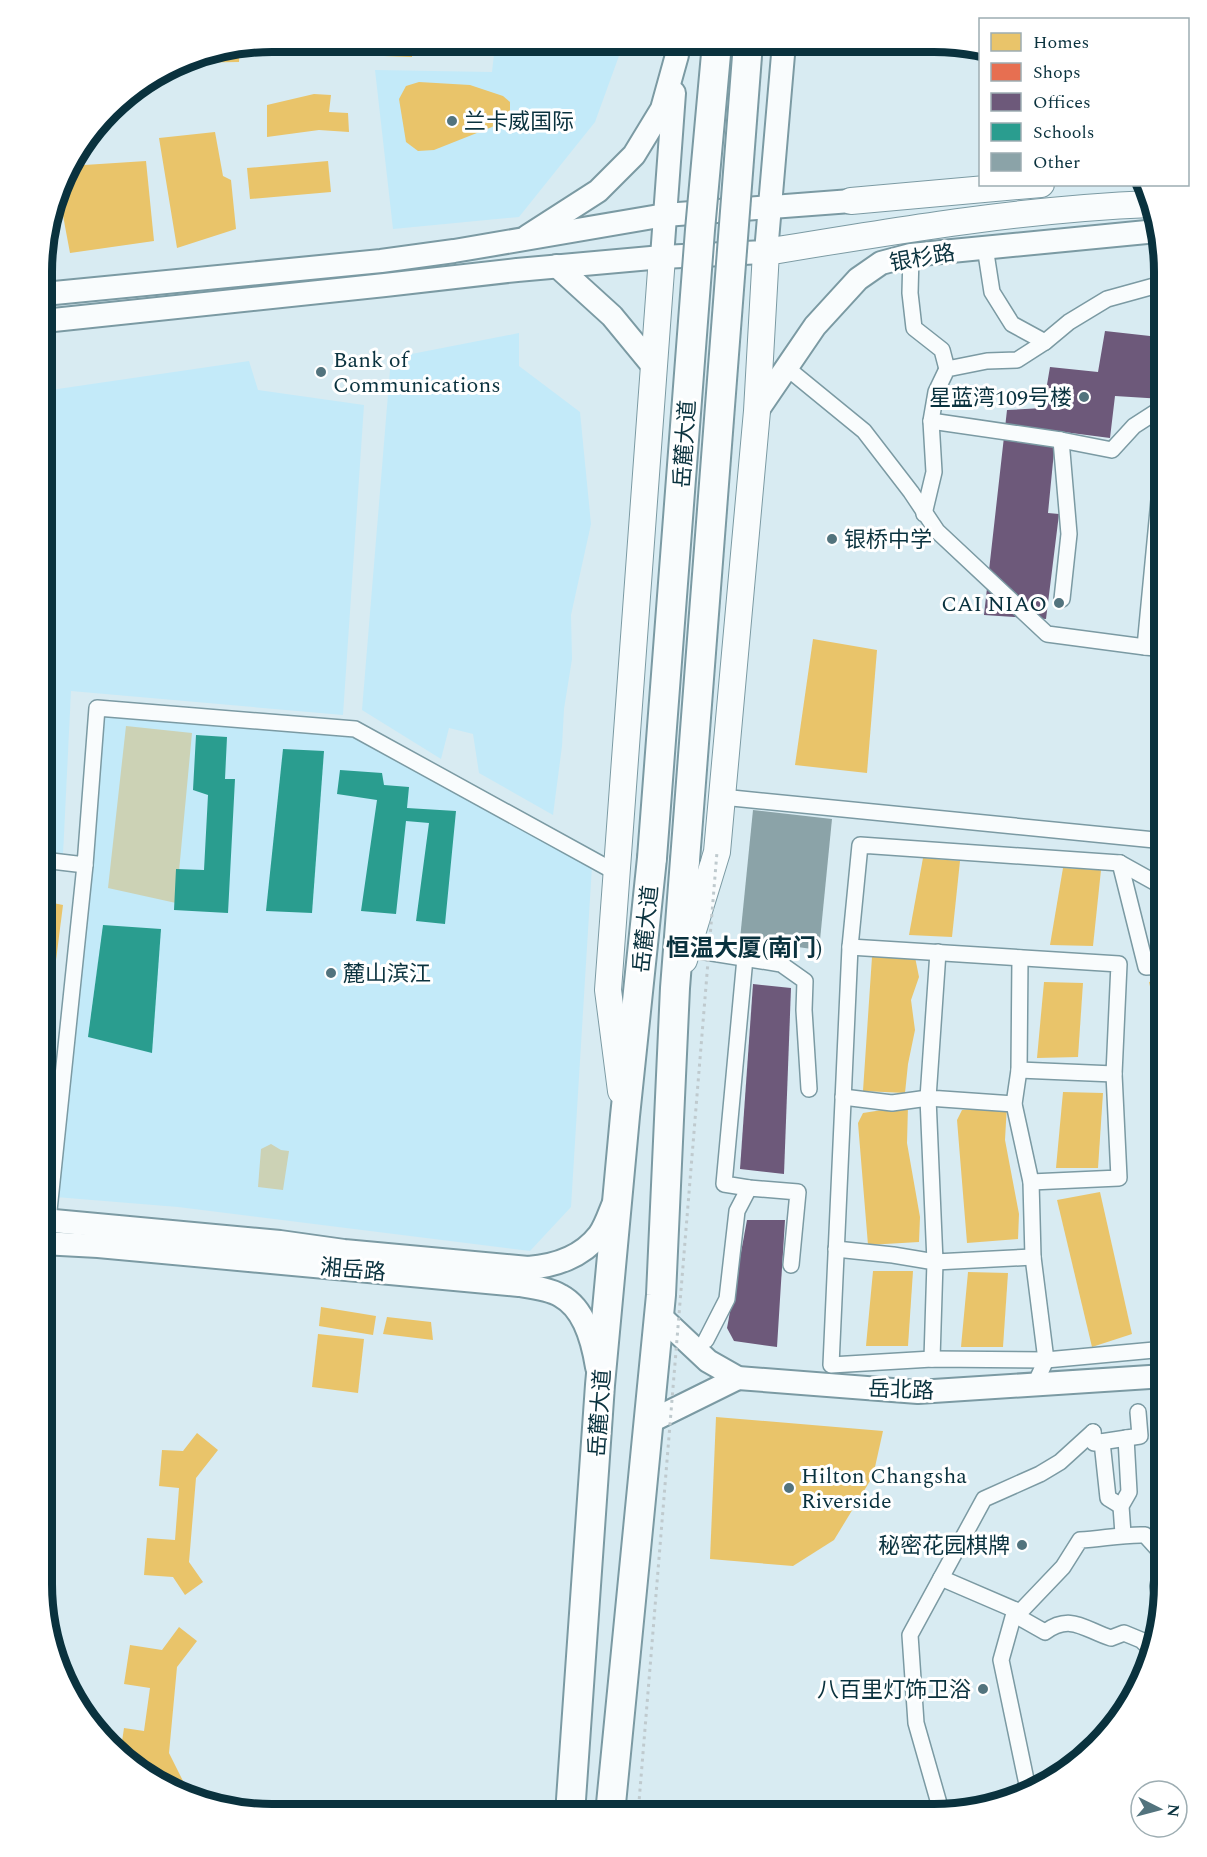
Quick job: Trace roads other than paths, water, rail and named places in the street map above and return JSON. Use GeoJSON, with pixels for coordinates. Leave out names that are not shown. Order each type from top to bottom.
{"type":"FeatureCollection","features":[{"type":"Feature","properties":{"kind":"highway","name":"岳麓大道"},"geometry":{"type":"LineString","coordinates":[[571,1804],[600,1385],[652,858],[716,52]]}},
{"type":"Feature","properties":{"kind":"highway","name":"岳麓大道"},"geometry":{"type":"LineString","coordinates":[[611,1804],[659,1315],[675,988],[747,52]]}},
{"type":"Feature","properties":{"kind":"main road"},"geometry":{"type":"LineString","coordinates":[[521,240],[598,191],[634,154],[662,109],[677,52]]}},
{"type":"Feature","properties":{"kind":"main road"},"geometry":{"type":"LineString","coordinates":[[625,1116],[609,990],[678,52]]}},
{"type":"Feature","properties":{"kind":"main road"},"geometry":{"type":"LineString","coordinates":[[675,988],[717,852],[757,411],[766,252],[783,52]]}},
{"type":"Feature","properties":{"kind":"main road"},"geometry":{"type":"LineString","coordinates":[[52,293],[381,261],[665,215],[1019,186]]}},
{"type":"Feature","properties":{"kind":"main road","name":"银杉路"},"geometry":{"type":"LineString","coordinates":[[766,252],[909,229],[1088,207],[1144,204]]}},
{"type":"Feature","properties":{"kind":"main road","name":"银杉路"},"geometry":{"type":"LineString","coordinates":[[757,411],[815,326],[858,279],[881,263],[911,255],[1150,232]]}},
{"type":"Feature","properties":{"kind":"main road"},"geometry":{"type":"LineString","coordinates":[[52,320],[557,266],[662,257],[766,252]]}},
{"type":"Feature","properties":{"kind":"main road"},"geometry":{"type":"LineString","coordinates":[[557,266],[612,316],[654,367]]}},
{"type":"Feature","properties":{"kind":"main road","name":"湘岳路"},"geometry":{"type":"LineString","coordinates":[[52,1221],[528,1268],[557,1263],[586,1248],[600,1234],[617,1196]]}},
{"type":"Feature","properties":{"kind":"main road","name":"湘岳路"},"geometry":{"type":"LineString","coordinates":[[52,1243],[98,1245],[539,1288],[561,1295],[583,1319],[591,1338],[600,1385]]}},
{"type":"Feature","properties":{"kind":"main road","name":"岳北路"},"geometry":{"type":"LineString","coordinates":[[659,1315],[708,1361],[738,1378],[918,1392],[1154,1377]]}},
{"type":"Feature","properties":{"kind":"main road"},"geometry":{"type":"LineString","coordinates":[[649,1422],[738,1378]]}},
{"type":"Feature","properties":{"kind":"main road"},"geometry":{"type":"LineString","coordinates":[[614,1762],[619,1804]]}},
{"type":"Feature","properties":{"kind":"street"},"geometry":{"type":"LineString","coordinates":[[985,247],[992,292],[1012,324],[1045,342]]}},
{"type":"Feature","properties":{"kind":"street"},"geometry":{"type":"LineString","coordinates":[[911,255],[910,292],[914,328],[942,350],[947,369],[936,392],[931,421],[934,472],[924,514]]}},
{"type":"Feature","properties":{"kind":"street"},"geometry":{"type":"LineString","coordinates":[[947,369],[987,361],[1017,360],[1107,299],[1154,286]]}},
{"type":"Feature","properties":{"kind":"street"},"geometry":{"type":"LineString","coordinates":[[787,368],[864,431],[911,492],[937,531],[1047,634],[1154,648]]}},
{"type":"Feature","properties":{"kind":"street"},"geometry":{"type":"LineString","coordinates":[[931,421],[1112,450],[1134,426],[1154,413]]}},
{"type":"Feature","properties":{"kind":"street"},"geometry":{"type":"LineString","coordinates":[[1060,440],[1069,534],[1062,599]]}},
{"type":"Feature","properties":{"kind":"street"},"geometry":{"type":"LineString","coordinates":[[1145,647],[1154,552]]}},
{"type":"Feature","properties":{"kind":"street"},"geometry":{"type":"LineString","coordinates":[[52,1158],[85,865],[97,708],[355,729],[617,873]]}},
{"type":"Feature","properties":{"kind":"street"},"geometry":{"type":"LineString","coordinates":[[722,797],[1154,840]]}},
{"type":"Feature","properties":{"kind":"street"},"geometry":{"type":"LineString","coordinates":[[1154,882],[1120,863],[860,845],[850,947],[831,1365],[932,1359],[1046,1360],[1154,1350]]}},
{"type":"Feature","properties":{"kind":"street"},"geometry":{"type":"LineString","coordinates":[[52,862],[85,865]]}},
{"type":"Feature","properties":{"kind":"street"},"geometry":{"type":"LineString","coordinates":[[1120,863],[1146,967],[1154,967]]}},
{"type":"Feature","properties":{"kind":"street"},"geometry":{"type":"LineString","coordinates":[[850,947],[1119,964],[1114,1074],[1119,1178],[1030,1182]]}},
{"type":"Feature","properties":{"kind":"street"},"geometry":{"type":"LineString","coordinates":[[687,949],[781,964],[805,981],[804,1010],[809,1089]]}},
{"type":"Feature","properties":{"kind":"street"},"geometry":{"type":"LineString","coordinates":[[932,1359],[935,1262],[928,1098],[938,952]]}},
{"type":"Feature","properties":{"kind":"street"},"geometry":{"type":"LineString","coordinates":[[745,958],[724,1184],[798,1192],[791,1265]]}},
{"type":"Feature","properties":{"kind":"street"},"geometry":{"type":"LineString","coordinates":[[1020,958],[1019,1070],[1014,1104],[1030,1182],[1033,1257],[1046,1360],[1035,1384]]}},
{"type":"Feature","properties":{"kind":"street"},"geometry":{"type":"LineString","coordinates":[[1019,1070],[1114,1074]]}},
{"type":"Feature","properties":{"kind":"street"},"geometry":{"type":"LineString","coordinates":[[843,1097],[892,1103],[928,1098],[1014,1104]]}},
{"type":"Feature","properties":{"kind":"street"},"geometry":{"type":"LineString","coordinates":[[706,1340],[727,1299],[737,1211],[749,1188]]}},
{"type":"Feature","properties":{"kind":"street"},"geometry":{"type":"LineString","coordinates":[[836,1249],[935,1262],[1033,1257]]}},
{"type":"Feature","properties":{"kind":"street"},"geometry":{"type":"LineString","coordinates":[[939,1804],[916,1723],[910,1635],[984,1499],[1050,1468],[1093,1432],[1095,1443],[1140,1436],[1138,1412]]}},
{"type":"Feature","properties":{"kind":"street"},"geometry":{"type":"LineString","coordinates":[[1123,1534],[1121,1506],[1130,1492],[1126,1438]]}},
{"type":"Feature","properties":{"kind":"street"},"geometry":{"type":"LineString","coordinates":[[1102,1442],[1108,1498],[1121,1506]]}},
{"type":"Feature","properties":{"kind":"street"},"geometry":{"type":"LineString","coordinates":[[941,1578],[1020,1612],[1063,1567],[1080,1540],[1107,1539],[1123,1534],[1145,1535],[1154,1545]]}},
{"type":"Feature","properties":{"kind":"street"},"geometry":{"type":"LineString","coordinates":[[1015,1610],[1022,1619],[1045,1632],[1054,1626],[1070,1622],[1111,1638],[1124,1633],[1146,1645]]}},
{"type":"Feature","properties":{"kind":"street"},"geometry":{"type":"LineString","coordinates":[[1015,1610],[1001,1660],[1027,1784]]}},
{"type":"Feature","properties":{"kind":"place","name":"兰卡威国际"},"geometry":{"type":"Point","coordinates":[452,121]}},
{"type":"Feature","properties":{"kind":"place","name":"Bank of Communications"},"geometry":{"type":"Point","coordinates":[321,372]}},
{"type":"Feature","properties":{"kind":"place","name":"星蓝湾109号楼"},"geometry":{"type":"Point","coordinates":[1084,397]}},
{"type":"Feature","properties":{"kind":"place","name":"银桥中学"},"geometry":{"type":"Point","coordinates":[832,539]}},
{"type":"Feature","properties":{"kind":"place","name":"CAI NIAO"},"geometry":{"type":"Point","coordinates":[1059,603]}},
{"type":"Feature","properties":{"kind":"place","name":"麓山滨江"},"geometry":{"type":"Point","coordinates":[331,973]}},
{"type":"Feature","properties":{"kind":"place","name":"Hilton Changsha Riverside"},"geometry":{"type":"Point","coordinates":[789,1488]}},
{"type":"Feature","properties":{"kind":"place","name":"秘密花园棋牌"},"geometry":{"type":"Point","coordinates":[1022,1545]}},
{"type":"Feature","properties":{"kind":"place","name":"八百里灯饰卫浴"},"geometry":{"type":"Point","coordinates":[983,1689]}},
{"type":"Feature","properties":{"kind":"district","name":"恒温大厦(南门)"},"geometry":{"type":"Point","coordinates":[744,948]}}]}
